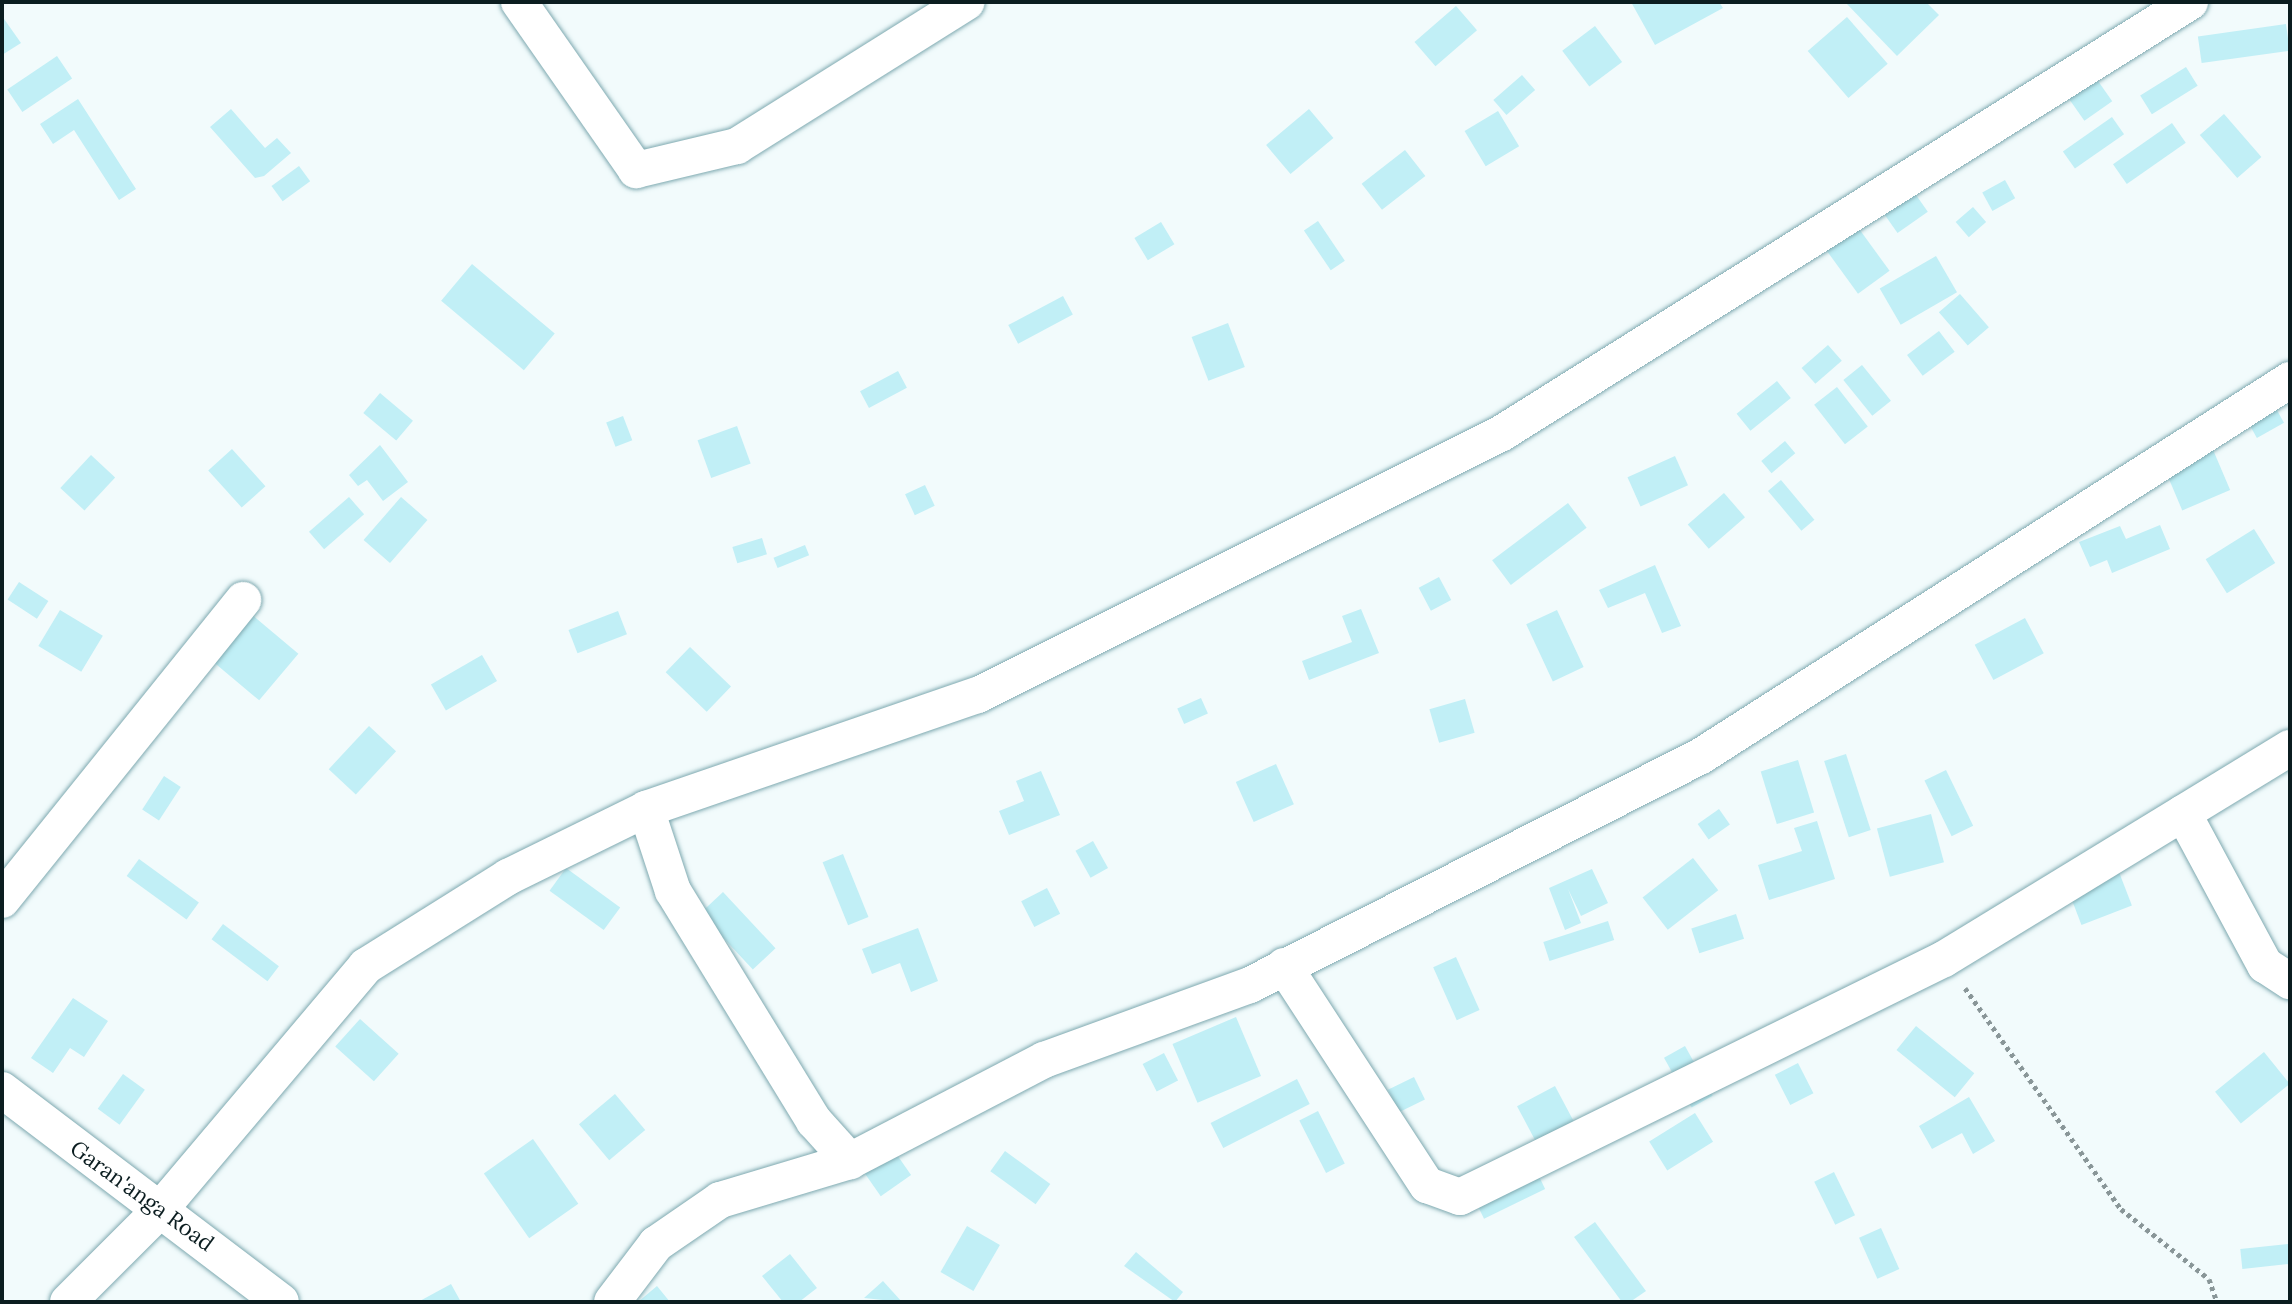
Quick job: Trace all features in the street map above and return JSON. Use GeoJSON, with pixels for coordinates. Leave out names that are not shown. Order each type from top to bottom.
{"type":"FeatureCollection","features":[{"type":"Feature","properties":{"kind":"street"},"geometry":{"type":"LineString","coordinates":[[519,2],[636,170],[737,146],[967,2]]}},
{"type":"Feature","properties":{"kind":"street"},"geometry":{"type":"LineString","coordinates":[[68,1302],[158,1212],[366,966],[508,877],[646,809],[978,695],[1502,433],[2190,2]]}},
{"type":"Feature","properties":{"kind":"street"},"geometry":{"type":"LineString","coordinates":[[612,1302],[656,1244],[720,1200],[850,1161],[1044,1060],[1284,966],[1701,756],[2290,380]]}},
{"type":"Feature","properties":{"kind":"street"},"geometry":{"type":"LineString","coordinates":[[2,900],[243,600]]}},
{"type":"Feature","properties":{"kind":"street"},"geometry":{"type":"LineString","coordinates":[[1284,966],[1427,1185],[1460,1197],[1944,959],[2290,748]]}},
{"type":"Feature","properties":{"kind":"street"},"geometry":{"type":"LineString","coordinates":[[646,809],[673,891],[814,1121],[850,1161]]}},
{"type":"Feature","properties":{"kind":"street"},"geometry":{"type":"LineString","coordinates":[[2183,813],[2265,965],[2290,981]]}},
{"type":"Feature","properties":{"kind":"street","name":"Garan'anga Road"},"geometry":{"type":"LineString","coordinates":[[2,1090],[158,1212],[281,1302]]}},
{"type":"Feature","properties":{"kind":"path"},"geometry":{"type":"LineString","coordinates":[[1944,959],[2121,1209],[2209,1279],[2217,1302]]}},
{"type":"Feature","properties":{"kind":"building"},"geometry":{"type":"Polygon","coordinates":[[[1631,2],[1719,2],[1723,8],[1655,45],[1631,2]]]}},
{"type":"Feature","properties":{"kind":"building"},"geometry":{"type":"Polygon","coordinates":[[[1845,2],[1926,2],[1939,15],[1897,56],[1845,2]]]}},
{"type":"Feature","properties":{"kind":"building"},"geometry":{"type":"Polygon","coordinates":[[[1456,6],[1477,30],[1435,66],[1414,42],[1456,6]]]}},
{"type":"Feature","properties":{"kind":"building"},"geometry":{"type":"Polygon","coordinates":[[[2,16],[21,43],[2,55],[2,16]]]}},
{"type":"Feature","properties":{"kind":"building"},"geometry":{"type":"Polygon","coordinates":[[[1847,17],[1888,64],[1848,98],[1808,51],[1847,17]]]}},
{"type":"Feature","properties":{"kind":"building"},"geometry":{"type":"Polygon","coordinates":[[[2286,24],[2290,51],[2202,63],[2198,36],[2286,24]]]}},
{"type":"Feature","properties":{"kind":"building"},"geometry":{"type":"Polygon","coordinates":[[[1595,26],[1622,62],[1589,87],[1562,51],[1595,26]]]}},
{"type":"Feature","properties":{"kind":"building"},"geometry":{"type":"Polygon","coordinates":[[[57,56],[72,78],[22,112],[7,90],[57,56]]]}},
{"type":"Feature","properties":{"kind":"building"},"geometry":{"type":"Polygon","coordinates":[[[2186,67],[2198,86],[2152,114],[2140,96],[2186,67]]]}},
{"type":"Feature","properties":{"kind":"building"},"geometry":{"type":"Polygon","coordinates":[[[2091,71],[2112,101],[2084,121],[2063,91],[2091,71]]]}},
{"type":"Feature","properties":{"kind":"building"},"geometry":{"type":"Polygon","coordinates":[[[1522,75],[1535,90],[1506,115],[1493,100],[1522,75]]]}},
{"type":"Feature","properties":{"kind":"building"},"geometry":{"type":"Polygon","coordinates":[[[78,99],[136,189],[119,200],[74,130],[53,144],[40,124],[78,99]]]}},
{"type":"Feature","properties":{"kind":"building"},"geometry":{"type":"Polygon","coordinates":[[[231,109],[265,148],[277,138],[291,153],[264,176],[255,178],[210,127],[231,109]]]}},
{"type":"Feature","properties":{"kind":"building"},"geometry":{"type":"Polygon","coordinates":[[[1309,109],[1333,138],[1291,174],[1266,145],[1309,109]]]}},
{"type":"Feature","properties":{"kind":"building"},"geometry":{"type":"Polygon","coordinates":[[[1498,111],[1519,146],[1486,166],[1465,131],[1498,111]]]}},
{"type":"Feature","properties":{"kind":"building"},"geometry":{"type":"Polygon","coordinates":[[[2224,114],[2261,157],[2237,178],[2200,135],[2224,114]]]}},
{"type":"Feature","properties":{"kind":"building"},"geometry":{"type":"Polygon","coordinates":[[[2112,117],[2124,134],[2075,169],[2063,151],[2112,117]]]}},
{"type":"Feature","properties":{"kind":"building"},"geometry":{"type":"Polygon","coordinates":[[[2172,123],[2186,143],[2127,184],[2113,164],[2172,123]]]}},
{"type":"Feature","properties":{"kind":"building"},"geometry":{"type":"Polygon","coordinates":[[[1405,150],[1425,176],[1382,210],[1362,184],[1405,150]]]}},
{"type":"Feature","properties":{"kind":"building"},"geometry":{"type":"Polygon","coordinates":[[[299,166],[310,181],[283,201],[271,186],[299,166]]]}},
{"type":"Feature","properties":{"kind":"building"},"geometry":{"type":"Polygon","coordinates":[[[1902,175],[1928,212],[1898,233],[1872,196],[1902,175]]]}},
{"type":"Feature","properties":{"kind":"building"},"geometry":{"type":"Polygon","coordinates":[[[2005,180],[2015,198],[1992,211],[1982,193],[2005,180]]]}},
{"type":"Feature","properties":{"kind":"building"},"geometry":{"type":"Polygon","coordinates":[[[1973,207],[1986,222],[1969,237],[1956,222],[1973,207]]]}},
{"type":"Feature","properties":{"kind":"building"},"geometry":{"type":"Polygon","coordinates":[[[1849,215],[1890,271],[1858,294],[1817,238],[1849,215]]]}},
{"type":"Feature","properties":{"kind":"building"},"geometry":{"type":"Polygon","coordinates":[[[1318,221],[1345,261],[1331,270],[1304,231],[1318,221]]]}},
{"type":"Feature","properties":{"kind":"building"},"geometry":{"type":"Polygon","coordinates":[[[1161,222],[1174,244],[1148,260],[1134,238],[1161,222]]]}},
{"type":"Feature","properties":{"kind":"building"},"geometry":{"type":"Polygon","coordinates":[[[1936,256],[1957,292],[1901,325],[1880,288],[1936,256]]]}},
{"type":"Feature","properties":{"kind":"building"},"geometry":{"type":"Polygon","coordinates":[[[472,264],[555,333],[524,370],[441,301],[472,264]]]}},
{"type":"Feature","properties":{"kind":"building"},"geometry":{"type":"Polygon","coordinates":[[[1960,294],[1989,327],[1968,346],[1939,312],[1960,294]]]}},
{"type":"Feature","properties":{"kind":"building"},"geometry":{"type":"Polygon","coordinates":[[[1063,296],[1073,315],[1018,344],[1008,325],[1063,296]]]}},
{"type":"Feature","properties":{"kind":"building"},"geometry":{"type":"Polygon","coordinates":[[[1228,323],[1245,367],[1208,381],[1192,337],[1228,323]]]}},
{"type":"Feature","properties":{"kind":"building"},"geometry":{"type":"Polygon","coordinates":[[[1939,331],[1955,352],[1923,376],[1907,355],[1939,331]]]}},
{"type":"Feature","properties":{"kind":"building"},"geometry":{"type":"Polygon","coordinates":[[[1828,345],[1842,361],[1815,384],[1802,368],[1828,345]]]}},
{"type":"Feature","properties":{"kind":"building"},"geometry":{"type":"Polygon","coordinates":[[[1862,365],[1891,401],[1872,416],[1843,380],[1862,365]]]}},
{"type":"Feature","properties":{"kind":"building"},"geometry":{"type":"Polygon","coordinates":[[[898,371],[907,388],[869,408],[860,391],[898,371]]]}},
{"type":"Feature","properties":{"kind":"building"},"geometry":{"type":"Polygon","coordinates":[[[1777,381],[1791,398],[1750,431],[1737,414],[1777,381]]]}},
{"type":"Feature","properties":{"kind":"building"},"geometry":{"type":"Polygon","coordinates":[[[1837,387],[1868,426],[1845,444],[1814,405],[1837,387]]]}},
{"type":"Feature","properties":{"kind":"building"},"geometry":{"type":"Polygon","coordinates":[[[380,393],[413,421],[396,441],[363,413],[380,393]]]}},
{"type":"Feature","properties":{"kind":"building"},"geometry":{"type":"Polygon","coordinates":[[[2268,394],[2284,423],[2257,438],[2241,409],[2268,394]]]}},
{"type":"Feature","properties":{"kind":"building"},"geometry":{"type":"Polygon","coordinates":[[[623,416],[632,440],[616,447],[606,422],[623,416]]]}},
{"type":"Feature","properties":{"kind":"building"},"geometry":{"type":"Polygon","coordinates":[[[737,426],[751,464],[711,478],[698,440],[737,426]]]}},
{"type":"Feature","properties":{"kind":"building"},"geometry":{"type":"Polygon","coordinates":[[[1785,441],[1795,453],[1772,473],[1761,461],[1785,441]]]}},
{"type":"Feature","properties":{"kind":"building"},"geometry":{"type":"Polygon","coordinates":[[[380,445],[408,482],[383,501],[367,480],[358,486],[349,475],[380,445]]]}},
{"type":"Feature","properties":{"kind":"building"},"geometry":{"type":"Polygon","coordinates":[[[2211,445],[2230,490],[2182,510],[2163,465],[2211,445]]]}},
{"type":"Feature","properties":{"kind":"building"},"geometry":{"type":"Polygon","coordinates":[[[232,449],[265,486],[242,508],[208,470],[232,449]]]}},
{"type":"Feature","properties":{"kind":"building"},"geometry":{"type":"Polygon","coordinates":[[[91,455],[115,478],[84,510],[60,488],[91,455]]]}},
{"type":"Feature","properties":{"kind":"building"},"geometry":{"type":"Polygon","coordinates":[[[1675,456],[1688,485],[1641,506],[1627,477],[1675,456]]]}},
{"type":"Feature","properties":{"kind":"building"},"geometry":{"type":"Polygon","coordinates":[[[1781,480],[1814,520],[1801,531],[1768,491],[1781,480]]]}},
{"type":"Feature","properties":{"kind":"building"},"geometry":{"type":"Polygon","coordinates":[[[925,485],[935,506],[915,515],[905,494],[925,485]]]}},
{"type":"Feature","properties":{"kind":"building"},"geometry":{"type":"Polygon","coordinates":[[[1724,493],[1745,517],[1709,549],[1688,524],[1724,493]]]}},
{"type":"Feature","properties":{"kind":"building"},"geometry":{"type":"Polygon","coordinates":[[[349,497],[364,514],[324,549],[309,532],[349,497]]]}},
{"type":"Feature","properties":{"kind":"building"},"geometry":{"type":"Polygon","coordinates":[[[401,497],[427,520],[390,563],[364,540],[401,497]]]}},
{"type":"Feature","properties":{"kind":"building"},"geometry":{"type":"Polygon","coordinates":[[[1568,503],[1587,528],[1511,585],[1492,560],[1568,503]]]}},
{"type":"Feature","properties":{"kind":"building"},"geometry":{"type":"Polygon","coordinates":[[[2160,525],[2170,549],[2112,573],[2107,560],[2090,567],[2079,542],[2120,526],[2126,539],[2160,525]]]}},
{"type":"Feature","properties":{"kind":"building"},"geometry":{"type":"Polygon","coordinates":[[[2254,529],[2275,563],[2227,593],[2206,559],[2254,529]]]}},
{"type":"Feature","properties":{"kind":"building"},"geometry":{"type":"Polygon","coordinates":[[[762,538],[767,554],[737,563],[732,547],[762,538]]]}},
{"type":"Feature","properties":{"kind":"building"},"geometry":{"type":"Polygon","coordinates":[[[805,545],[809,555],[778,568],[773,558],[805,545]]]}},
{"type":"Feature","properties":{"kind":"building"},"geometry":{"type":"Polygon","coordinates":[[[1655,565],[1681,626],[1662,633],[1645,593],[1608,608],[1599,590],[1655,565]]]}},
{"type":"Feature","properties":{"kind":"building"},"geometry":{"type":"Polygon","coordinates":[[[1439,577],[1451,600],[1431,611],[1419,588],[1439,577]]]}},
{"type":"Feature","properties":{"kind":"building"},"geometry":{"type":"Polygon","coordinates":[[[19,582],[48,601],[37,619],[8,600],[19,582]]]}},
{"type":"Feature","properties":{"kind":"building"},"geometry":{"type":"Polygon","coordinates":[[[244,608],[298,654],[259,700],[205,655],[244,608]]]}},
{"type":"Feature","properties":{"kind":"building"},"geometry":{"type":"Polygon","coordinates":[[[1361,609],[1379,653],[1309,680],[1302,661],[1352,642],[1342,616],[1361,609]]]}},
{"type":"Feature","properties":{"kind":"building"},"geometry":{"type":"Polygon","coordinates":[[[60,610],[103,636],[81,672],[38,646],[60,610]]]}},
{"type":"Feature","properties":{"kind":"building"},"geometry":{"type":"Polygon","coordinates":[[[1557,610],[1584,667],[1553,681],[1526,624],[1557,610]]]}},
{"type":"Feature","properties":{"kind":"building"},"geometry":{"type":"Polygon","coordinates":[[[618,611],[627,634],[577,653],[569,630],[618,611]]]}},
{"type":"Feature","properties":{"kind":"building"},"geometry":{"type":"Polygon","coordinates":[[[2025,618],[2044,653],[1993,680],[1975,645],[2025,618]]]}},
{"type":"Feature","properties":{"kind":"building"},"geometry":{"type":"Polygon","coordinates":[[[690,647],[731,687],[707,712],[666,672],[690,647]]]}},
{"type":"Feature","properties":{"kind":"building"},"geometry":{"type":"Polygon","coordinates":[[[482,655],[497,681],[446,710],[431,684],[482,655]]]}},
{"type":"Feature","properties":{"kind":"building"},"geometry":{"type":"Polygon","coordinates":[[[1201,698],[1208,714],[1184,724],[1177,709],[1201,698]]]}},
{"type":"Feature","properties":{"kind":"building"},"geometry":{"type":"Polygon","coordinates":[[[1465,699],[1475,733],[1439,743],[1429,709],[1465,699]]]}},
{"type":"Feature","properties":{"kind":"building"},"geometry":{"type":"Polygon","coordinates":[[[369,726],[396,751],[356,794],[329,769],[369,726]]]}},
{"type":"Feature","properties":{"kind":"building"},"geometry":{"type":"Polygon","coordinates":[[[1846,754],[1871,830],[1849,837],[1824,761],[1846,754]]]}},
{"type":"Feature","properties":{"kind":"building"},"geometry":{"type":"Polygon","coordinates":[[[1798,760],[1814,813],[1777,824],[1761,771],[1798,760]]]}},
{"type":"Feature","properties":{"kind":"building"},"geometry":{"type":"Polygon","coordinates":[[[1276,764],[1294,804],[1254,822],[1236,782],[1276,764]]]}},
{"type":"Feature","properties":{"kind":"building"},"geometry":{"type":"Polygon","coordinates":[[[1946,770],[1973,826],[1952,836],[1924,781],[1946,770]]]}},
{"type":"Feature","properties":{"kind":"building"},"geometry":{"type":"Polygon","coordinates":[[[1041,771],[1060,815],[1009,835],[999,811],[1024,801],[1016,781],[1041,771]]]}},
{"type":"Feature","properties":{"kind":"building"},"geometry":{"type":"Polygon","coordinates":[[[164,776],[181,787],[159,820],[142,810],[164,776]]]}},
{"type":"Feature","properties":{"kind":"building"},"geometry":{"type":"Polygon","coordinates":[[[1719,809],[1730,825],[1709,839],[1698,824],[1719,809]]]}},
{"type":"Feature","properties":{"kind":"building"},"geometry":{"type":"Polygon","coordinates":[[[1931,814],[1944,862],[1890,877],[1877,828],[1931,814]]]}},
{"type":"Feature","properties":{"kind":"building"},"geometry":{"type":"Polygon","coordinates":[[[1817,821],[1835,879],[1769,900],[1758,865],[1802,851],[1794,828],[1817,821]]]}},
{"type":"Feature","properties":{"kind":"building"},"geometry":{"type":"Polygon","coordinates":[[[1093,841],[1108,868],[1091,878],[1076,851],[1093,841]]]}},
{"type":"Feature","properties":{"kind":"building"},"geometry":{"type":"Polygon","coordinates":[[[843,854],[868,917],[848,925],[823,862],[843,854]]]}},
{"type":"Feature","properties":{"kind":"building"},"geometry":{"type":"Polygon","coordinates":[[[1693,858],[1718,890],[1668,930],[1643,897],[1693,858]]]}},
{"type":"Feature","properties":{"kind":"building"},"geometry":{"type":"Polygon","coordinates":[[[139,859],[199,902],[187,919],[127,876],[139,859]]]}},
{"type":"Feature","properties":{"kind":"building"},"geometry":{"type":"Polygon","coordinates":[[[566,868],[620,907],[604,930],[550,891],[566,868]]]}},
{"type":"Feature","properties":{"kind":"building"},"geometry":{"type":"Polygon","coordinates":[[[1592,869],[1608,903],[1581,916],[1568,889],[1581,923],[1565,930],[1549,888],[1592,869]]]}},
{"type":"Feature","properties":{"kind":"building"},"geometry":{"type":"Polygon","coordinates":[[[2119,872],[2132,906],[2081,925],[2069,891],[2119,872]]]}},
{"type":"Feature","properties":{"kind":"building"},"geometry":{"type":"Polygon","coordinates":[[[1047,888],[1060,914],[1034,927],[1021,901],[1047,888]]]}},
{"type":"Feature","properties":{"kind":"building"},"geometry":{"type":"Polygon","coordinates":[[[723,892],[776,948],[753,969],[700,913],[723,892]]]}},
{"type":"Feature","properties":{"kind":"building"},"geometry":{"type":"Polygon","coordinates":[[[1736,914],[1744,939],[1699,953],[1691,929],[1736,914]]]}},
{"type":"Feature","properties":{"kind":"building"},"geometry":{"type":"Polygon","coordinates":[[[1608,921],[1614,940],[1550,961],[1543,942],[1608,921]]]}},
{"type":"Feature","properties":{"kind":"building"},"geometry":{"type":"Polygon","coordinates":[[[223,924],[279,966],[267,981],[212,939],[223,924]]]}},
{"type":"Feature","properties":{"kind":"building"},"geometry":{"type":"Polygon","coordinates":[[[918,928],[938,981],[911,992],[900,963],[872,974],[862,949],[918,928]]]}},
{"type":"Feature","properties":{"kind":"building"},"geometry":{"type":"Polygon","coordinates":[[[1456,957],[1480,1010],[1457,1020],[1433,967],[1456,957]]]}},
{"type":"Feature","properties":{"kind":"building"},"geometry":{"type":"Polygon","coordinates":[[[73,998],[108,1021],[84,1057],[70,1048],[53,1073],[31,1058],[73,998]]]}},
{"type":"Feature","properties":{"kind":"building"},"geometry":{"type":"Polygon","coordinates":[[[1236,1017],[1261,1076],[1197,1103],[1172,1044],[1236,1017]]]}},
{"type":"Feature","properties":{"kind":"building"},"geometry":{"type":"Polygon","coordinates":[[[360,1019],[399,1054],[374,1081],[335,1046],[360,1019]]]}},
{"type":"Feature","properties":{"kind":"building"},"geometry":{"type":"Polygon","coordinates":[[[1916,1026],[1974,1073],[1955,1097],[1896,1050],[1916,1026]]]}},
{"type":"Feature","properties":{"kind":"building"},"geometry":{"type":"Polygon","coordinates":[[[1685,1046],[1713,1096],[1692,1107],[1664,1058],[1685,1046]]]}},
{"type":"Feature","properties":{"kind":"building"},"geometry":{"type":"Polygon","coordinates":[[[2264,1052],[2290,1084],[2241,1124],[2215,1092],[2264,1052]]]}},
{"type":"Feature","properties":{"kind":"building"},"geometry":{"type":"Polygon","coordinates":[[[1164,1053],[1178,1081],[1157,1092],[1143,1064],[1164,1053]]]}},
{"type":"Feature","properties":{"kind":"building"},"geometry":{"type":"Polygon","coordinates":[[[1798,1063],[1813,1093],[1790,1105],[1775,1075],[1798,1063]]]}},
{"type":"Feature","properties":{"kind":"building"},"geometry":{"type":"Polygon","coordinates":[[[123,1074],[145,1090],[120,1125],[98,1109],[123,1074]]]}},
{"type":"Feature","properties":{"kind":"building"},"geometry":{"type":"Polygon","coordinates":[[[1414,1077],[1425,1099],[1399,1112],[1388,1090],[1414,1077]]]}},
{"type":"Feature","properties":{"kind":"building"},"geometry":{"type":"Polygon","coordinates":[[[1297,1079],[1310,1104],[1223,1148],[1211,1123],[1297,1079]]]}},
{"type":"Feature","properties":{"kind":"building"},"geometry":{"type":"Polygon","coordinates":[[[1555,1086],[1582,1137],[1544,1157],[1517,1106],[1555,1086]]]}},
{"type":"Feature","properties":{"kind":"building"},"geometry":{"type":"Polygon","coordinates":[[[615,1094],[645,1130],[609,1160],[579,1124],[615,1094]]]}},
{"type":"Feature","properties":{"kind":"building"},"geometry":{"type":"Polygon","coordinates":[[[1969,1097],[1995,1141],[1973,1154],[1962,1133],[1932,1149],[1919,1126],[1969,1097]]]}},
{"type":"Feature","properties":{"kind":"building"},"geometry":{"type":"Polygon","coordinates":[[[1318,1111],[1345,1164],[1326,1173],[1299,1121],[1318,1111]]]}},
{"type":"Feature","properties":{"kind":"building"},"geometry":{"type":"Polygon","coordinates":[[[1695,1113],[1713,1142],[1667,1170],[1649,1142],[1695,1113]]]}},
{"type":"Feature","properties":{"kind":"building"},"geometry":{"type":"Polygon","coordinates":[[[533,1139],[578,1204],[529,1238],[484,1173],[533,1139]]]}},
{"type":"Feature","properties":{"kind":"building"},"geometry":{"type":"Polygon","coordinates":[[[1005,1151],[1050,1184],[1036,1204],[990,1171],[1005,1151]]]}},
{"type":"Feature","properties":{"kind":"building"},"geometry":{"type":"Polygon","coordinates":[[[895,1152],[911,1175],[881,1196],[865,1173],[895,1152]]]}},
{"type":"Feature","properties":{"kind":"building"},"geometry":{"type":"Polygon","coordinates":[[[1532,1162],[1545,1189],[1484,1219],[1471,1192],[1532,1162]]]}},
{"type":"Feature","properties":{"kind":"building"},"geometry":{"type":"Polygon","coordinates":[[[1834,1172],[1855,1215],[1835,1225],[1814,1182],[1834,1172]]]}},
{"type":"Feature","properties":{"kind":"building"},"geometry":{"type":"Polygon","coordinates":[[[1595,1222],[1646,1291],[1630,1302],[1622,1302],[1574,1237],[1595,1222]]]}},
{"type":"Feature","properties":{"kind":"building"},"geometry":{"type":"Polygon","coordinates":[[[967,1226],[1000,1245],[973,1291],[940,1272],[967,1226]]]}},
{"type":"Feature","properties":{"kind":"building"},"geometry":{"type":"Polygon","coordinates":[[[1881,1228],[1899,1269],[1877,1279],[1859,1238],[1881,1228]]]}},
{"type":"Feature","properties":{"kind":"building"},"geometry":{"type":"Polygon","coordinates":[[[2288,1244],[2290,1264],[2242,1269],[2240,1249],[2288,1244]]]}},
{"type":"Feature","properties":{"kind":"building"},"geometry":{"type":"Polygon","coordinates":[[[1136,1252],[1183,1292],[1175,1302],[1124,1266],[1136,1252]]]}},
{"type":"Feature","properties":{"kind":"building"},"geometry":{"type":"Polygon","coordinates":[[[790,1254],[817,1288],[799,1302],[783,1302],[762,1276],[790,1254]]]}},
{"type":"Feature","properties":{"kind":"building"},"geometry":{"type":"Polygon","coordinates":[[[883,1281],[902,1302],[864,1298],[883,1281]]]}},
{"type":"Feature","properties":{"kind":"building"},"geometry":{"type":"Polygon","coordinates":[[[451,1284],[461,1302],[418,1302],[451,1284]]]}},
{"type":"Feature","properties":{"kind":"building"},"geometry":{"type":"Polygon","coordinates":[[[657,1286],[670,1302],[638,1302],[657,1286]]]}}]}
